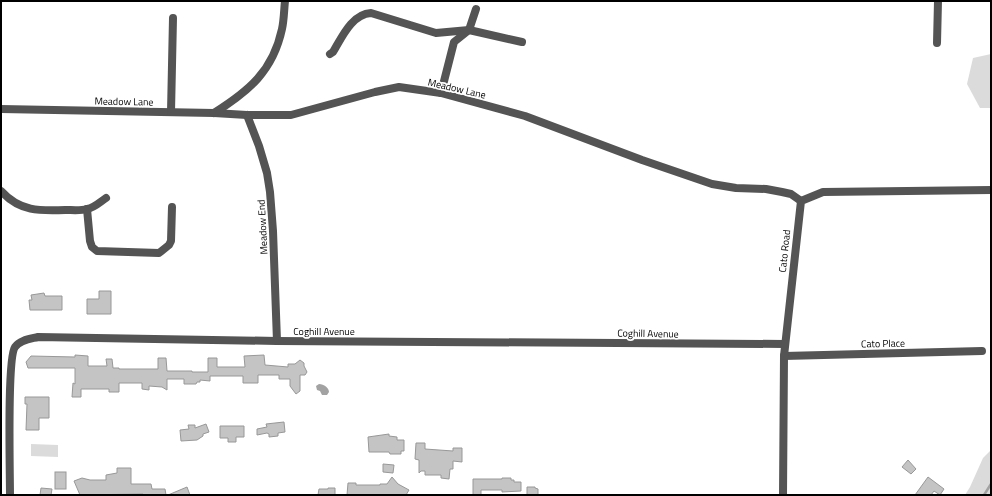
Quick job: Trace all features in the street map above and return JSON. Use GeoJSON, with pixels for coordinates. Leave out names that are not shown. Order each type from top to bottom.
{"type":"FeatureCollection","features":[{"type":"Feature","properties":{"kind":"street"},"geometry":{"type":"LineString","coordinates":[[214,113],[244,93],[258,80],[270,63],[283,28],[285,1]]}},
{"type":"Feature","properties":{"kind":"street"},"geometry":{"type":"LineString","coordinates":[[937,43],[938,1]]}},
{"type":"Feature","properties":{"kind":"street"},"geometry":{"type":"LineString","coordinates":[[441,92],[454,42],[469,30],[476,9]]}},
{"type":"Feature","properties":{"kind":"street"},"geometry":{"type":"LineString","coordinates":[[330,54],[333,52],[350,26],[359,17],[364,14],[371,13],[436,33],[469,30],[522,42]]}},
{"type":"Feature","properties":{"kind":"street"},"geometry":{"type":"LineString","coordinates":[[171,112],[173,18]]}},
{"type":"Feature","properties":{"kind":"street","name":"Meadow Lane"},"geometry":{"type":"LineString","coordinates":[[1,109],[214,113],[247,116],[291,115],[375,92],[399,88],[441,92],[525,116],[642,160],[712,184],[736,188],[766,189],[791,194],[801,200]]}},
{"type":"Feature","properties":{"kind":"street","name":"Meadow End"},"geometry":{"type":"LineString","coordinates":[[247,116],[259,146],[269,185],[273,231],[277,341]]}},
{"type":"Feature","properties":{"kind":"street"},"geometry":{"type":"LineString","coordinates":[[801,200],[823,192],[991,190]]}},
{"type":"Feature","properties":{"kind":"street"},"geometry":{"type":"LineString","coordinates":[[1,191],[15,202],[30,210],[88,209],[106,198]]}},
{"type":"Feature","properties":{"kind":"street","name":"Cato Road"},"geometry":{"type":"LineString","coordinates":[[782,495],[784,344],[801,200]]}},
{"type":"Feature","properties":{"kind":"street"},"geometry":{"type":"LineString","coordinates":[[88,209],[90,241],[92,247],[97,251],[160,253],[169,245],[171,241],[172,207]]}},
{"type":"Feature","properties":{"kind":"street","name":"Coghill Avenue"},"geometry":{"type":"LineString","coordinates":[[10,495],[11,373],[14,351],[18,344],[38,337],[277,341],[784,344]]}},
{"type":"Feature","properties":{"kind":"street","name":"Cato Place"},"geometry":{"type":"LineString","coordinates":[[784,356],[982,351]]}},
{"type":"Feature","properties":{"kind":"shaded area"},"geometry":{"type":"Polygon","coordinates":[[[991,54],[991,108],[980,108],[967,84],[973,58],[991,54]]]}},
{"type":"Feature","properties":{"kind":"shaded area"},"geometry":{"type":"Polygon","coordinates":[[[319,384],[324,385],[328,389],[329,392],[327,395],[322,395],[320,391],[317,390],[316,386],[319,384]]]}},
{"type":"Feature","properties":{"kind":"shaded area"},"geometry":{"type":"Polygon","coordinates":[[[31,444],[58,445],[58,457],[31,456],[31,444]]]}},
{"type":"Feature","properties":{"kind":"shaded area"},"geometry":{"type":"Polygon","coordinates":[[[991,450],[991,495],[965,495],[983,458],[991,450]]]}},
{"type":"Feature","properties":{"kind":"building"},"geometry":{"type":"Polygon","coordinates":[[[99,291],[111,291],[111,314],[87,314],[87,299],[99,299],[99,291]]]}},
{"type":"Feature","properties":{"kind":"building"},"geometry":{"type":"Polygon","coordinates":[[[44,293],[45,296],[62,296],[62,310],[30,310],[29,300],[32,300],[31,295],[44,293]]]}},
{"type":"Feature","properties":{"kind":"building"},"geometry":{"type":"Polygon","coordinates":[[[75,355],[88,356],[88,366],[107,366],[106,359],[112,359],[113,368],[158,369],[158,358],[166,358],[167,371],[208,372],[208,358],[217,358],[217,367],[245,367],[244,356],[264,355],[265,365],[288,367],[288,364],[295,364],[300,360],[304,363],[307,372],[305,375],[300,375],[300,391],[296,394],[290,386],[290,379],[279,379],[279,375],[258,375],[258,383],[243,383],[243,376],[210,376],[210,381],[200,380],[200,382],[197,382],[196,384],[184,384],[184,379],[167,379],[167,390],[162,387],[149,386],[149,390],[142,389],[142,383],[119,383],[119,392],[109,392],[109,389],[81,389],[81,397],[72,397],[73,383],[75,384],[75,368],[28,368],[26,362],[31,356],[75,357],[75,355]]]}},
{"type":"Feature","properties":{"kind":"building"},"geometry":{"type":"Polygon","coordinates":[[[25,397],[49,397],[49,418],[39,418],[39,430],[26,430],[27,404],[25,404],[25,397]]]}},
{"type":"Feature","properties":{"kind":"building"},"geometry":{"type":"Polygon","coordinates":[[[284,422],[285,432],[278,433],[278,436],[269,437],[269,434],[267,433],[257,435],[257,429],[267,427],[266,424],[284,422]]]}},
{"type":"Feature","properties":{"kind":"building"},"geometry":{"type":"Polygon","coordinates":[[[206,424],[209,432],[203,434],[203,436],[197,440],[181,441],[180,430],[189,429],[188,425],[195,425],[195,428],[206,424]]]}},
{"type":"Feature","properties":{"kind":"building"},"geometry":{"type":"Polygon","coordinates":[[[220,426],[244,426],[244,437],[236,437],[236,442],[228,442],[228,438],[220,438],[220,426]]]}},
{"type":"Feature","properties":{"kind":"building"},"geometry":{"type":"Polygon","coordinates":[[[389,434],[389,436],[397,437],[397,440],[404,440],[404,451],[401,451],[401,454],[390,454],[389,452],[369,452],[368,437],[389,434]]]}},
{"type":"Feature","properties":{"kind":"building"},"geometry":{"type":"Polygon","coordinates":[[[416,443],[425,443],[425,449],[453,451],[453,448],[462,448],[462,462],[453,461],[453,469],[450,469],[449,479],[441,478],[441,475],[425,475],[425,471],[421,471],[419,473],[419,460],[415,459],[416,443]]]}},
{"type":"Feature","properties":{"kind":"building"},"geometry":{"type":"Polygon","coordinates":[[[908,460],[916,469],[911,474],[902,467],[908,460]]]}},
{"type":"Feature","properties":{"kind":"building"},"geometry":{"type":"Polygon","coordinates":[[[383,464],[394,465],[393,473],[383,472],[383,464]]]}},
{"type":"Feature","properties":{"kind":"building"},"geometry":{"type":"Polygon","coordinates":[[[117,468],[131,468],[131,484],[151,484],[152,489],[165,489],[166,495],[80,495],[74,481],[82,478],[90,480],[106,480],[106,475],[117,473],[117,468]]]}},
{"type":"Feature","properties":{"kind":"building"},"geometry":{"type":"Polygon","coordinates":[[[55,472],[66,472],[66,489],[55,489],[55,472]]]}},
{"type":"Feature","properties":{"kind":"building"},"geometry":{"type":"Polygon","coordinates":[[[392,477],[398,484],[409,490],[406,495],[347,495],[348,483],[356,483],[356,485],[380,485],[387,484],[392,477]]]}},
{"type":"Feature","properties":{"kind":"building"},"geometry":{"type":"Polygon","coordinates":[[[928,477],[944,489],[940,495],[934,491],[931,495],[915,495],[928,477]]]}},
{"type":"Feature","properties":{"kind":"building"},"geometry":{"type":"Polygon","coordinates":[[[511,478],[514,482],[521,482],[521,491],[502,492],[502,490],[481,490],[481,495],[473,495],[473,479],[511,478]]]}},
{"type":"Feature","properties":{"kind":"building"},"geometry":{"type":"Polygon","coordinates":[[[187,487],[190,495],[168,495],[187,487]]]}},
{"type":"Feature","properties":{"kind":"building"},"geometry":{"type":"Polygon","coordinates":[[[527,487],[535,487],[538,489],[538,495],[527,495],[527,487]]]}},
{"type":"Feature","properties":{"kind":"building"},"geometry":{"type":"Polygon","coordinates":[[[41,488],[52,489],[51,495],[40,495],[41,488]]]}},
{"type":"Feature","properties":{"kind":"building"},"geometry":{"type":"Polygon","coordinates":[[[335,488],[335,495],[318,495],[319,489],[335,488]]]}},
{"type":"Feature","properties":{"kind":"waterway"},"geometry":{"type":"LineString","coordinates":[[984,495],[991,484]]}}]}
